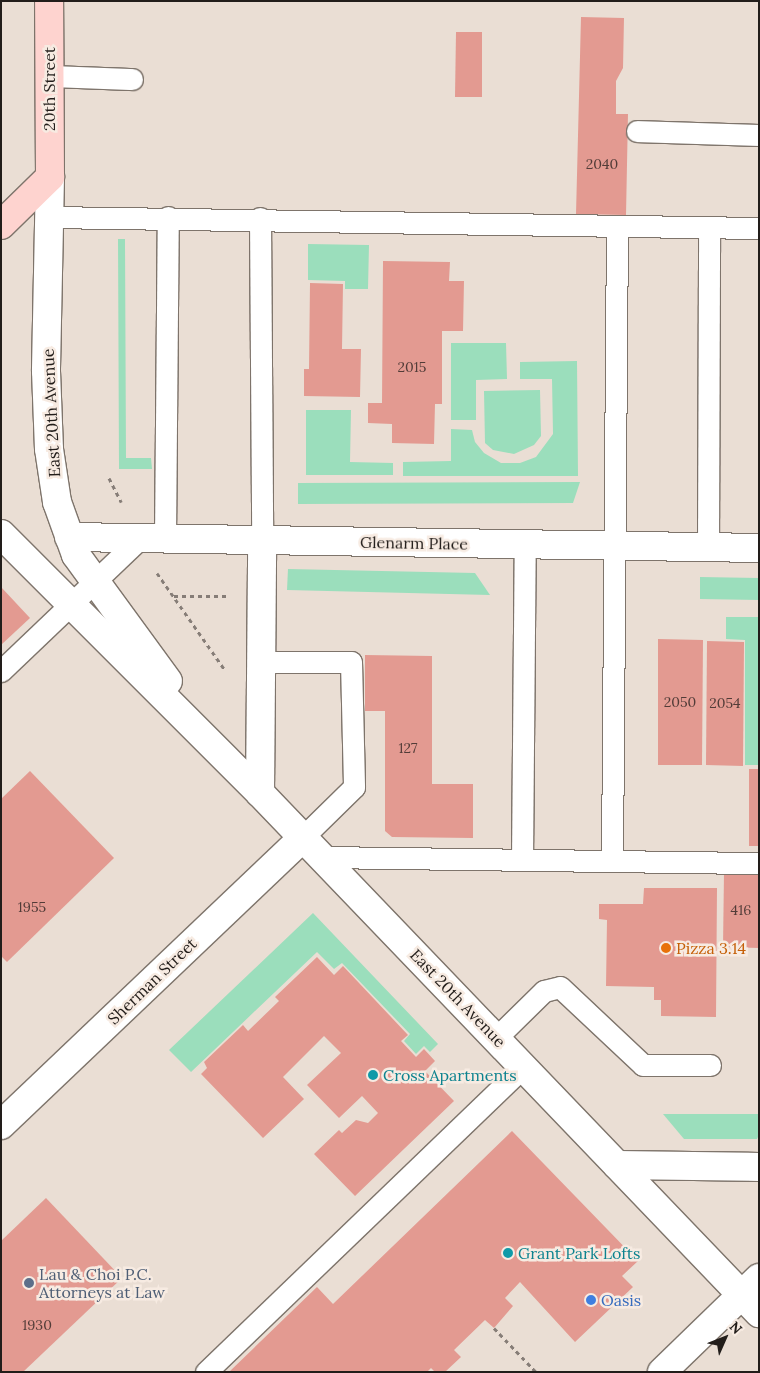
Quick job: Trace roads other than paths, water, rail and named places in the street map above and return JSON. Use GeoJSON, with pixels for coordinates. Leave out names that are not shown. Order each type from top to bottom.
{"type":"FeatureCollection","features":[{"type":"Feature","properties":{"kind":"main road","name":"20th Street"},"geometry":{"type":"LineString","coordinates":[[49,1],[50,177]]}},
{"type":"Feature","properties":{"kind":"main road"},"geometry":{"type":"LineString","coordinates":[[1,225],[50,177]]}},
{"type":"Feature","properties":{"kind":"street","name":"East 20th Avenue"},"geometry":{"type":"LineString","coordinates":[[50,177],[46,371],[50,449],[57,502],[69,538],[76,555],[94,582],[168,681],[260,792]]}},
{"type":"Feature","properties":{"kind":"street","name":"East 20th Avenue"},"geometry":{"type":"LineString","coordinates":[[1,534],[260,792],[617,1165],[753,1295]]}},
{"type":"Feature","properties":{"kind":"street","name":"Glenarm Place"},"geometry":{"type":"LineString","coordinates":[[69,538],[759,548]]}},
{"type":"Feature","properties":{"kind":"street"},"geometry":{"type":"LineString","coordinates":[[260,792],[262,540]]}},
{"type":"Feature","properties":{"kind":"street","name":"Sherman Street"},"geometry":{"type":"LineString","coordinates":[[1,1125],[303,837]]}},
{"type":"Feature","properties":{"kind":"street"},"geometry":{"type":"LineString","coordinates":[[617,1165],[759,1167]]}},
{"type":"Feature","properties":{"kind":"street"},"geometry":{"type":"LineString","coordinates":[[662,1372],[753,1295]]}},
{"type":"Feature","properties":{"kind":"lane"},"geometry":{"type":"LineString","coordinates":[[49,76],[132,79]]}},
{"type":"Feature","properties":{"kind":"lane"},"geometry":{"type":"LineString","coordinates":[[638,131],[759,135]]}},
{"type":"Feature","properties":{"kind":"lane"},"geometry":{"type":"LineString","coordinates":[[49,216],[260,218],[759,228]]}},
{"type":"Feature","properties":{"kind":"lane"},"geometry":{"type":"LineString","coordinates":[[1,671],[94,582],[152,539],[168,217]]}},
{"type":"Feature","properties":{"kind":"lane"},"geometry":{"type":"LineString","coordinates":[[260,218],[262,540]]}},
{"type":"Feature","properties":{"kind":"lane"},"geometry":{"type":"LineString","coordinates":[[612,861],[617,226]]}},
{"type":"Feature","properties":{"kind":"lane"},"geometry":{"type":"LineString","coordinates":[[708,548],[709,228]]}},
{"type":"Feature","properties":{"kind":"lane"},"geometry":{"type":"LineString","coordinates":[[522,860],[525,545]]}},
{"type":"Feature","properties":{"kind":"lane"},"geometry":{"type":"LineString","coordinates":[[261,662],[351,662],[354,787],[303,837]]}},
{"type":"Feature","properties":{"kind":"lane"},"geometry":{"type":"LineString","coordinates":[[322,857],[759,863]]}},
{"type":"Feature","properties":{"kind":"lane"},"geometry":{"type":"LineString","coordinates":[[496,1038],[544,991],[560,987],[643,1065],[710,1065]]}},
{"type":"Feature","properties":{"kind":"lane"},"geometry":{"type":"LineString","coordinates":[[206,1372],[523,1067]]}},
{"type":"Feature","properties":{"kind":"place","name":"Pizza 3.14"},"geometry":{"type":"Point","coordinates":[666,948]}},
{"type":"Feature","properties":{"kind":"place","name":"Cross Apartments"},"geometry":{"type":"Point","coordinates":[373,1075]}},
{"type":"Feature","properties":{"kind":"place","name":"Grant Park Lofts"},"geometry":{"type":"Point","coordinates":[508,1253]}},
{"type":"Feature","properties":{"kind":"place","name":"Lau & Choi P.C. Attorneys at Law"},"geometry":{"type":"Point","coordinates":[29,1283]}},
{"type":"Feature","properties":{"kind":"place","name":"Oasis"},"geometry":{"type":"Point","coordinates":[591,1300]}}]}
